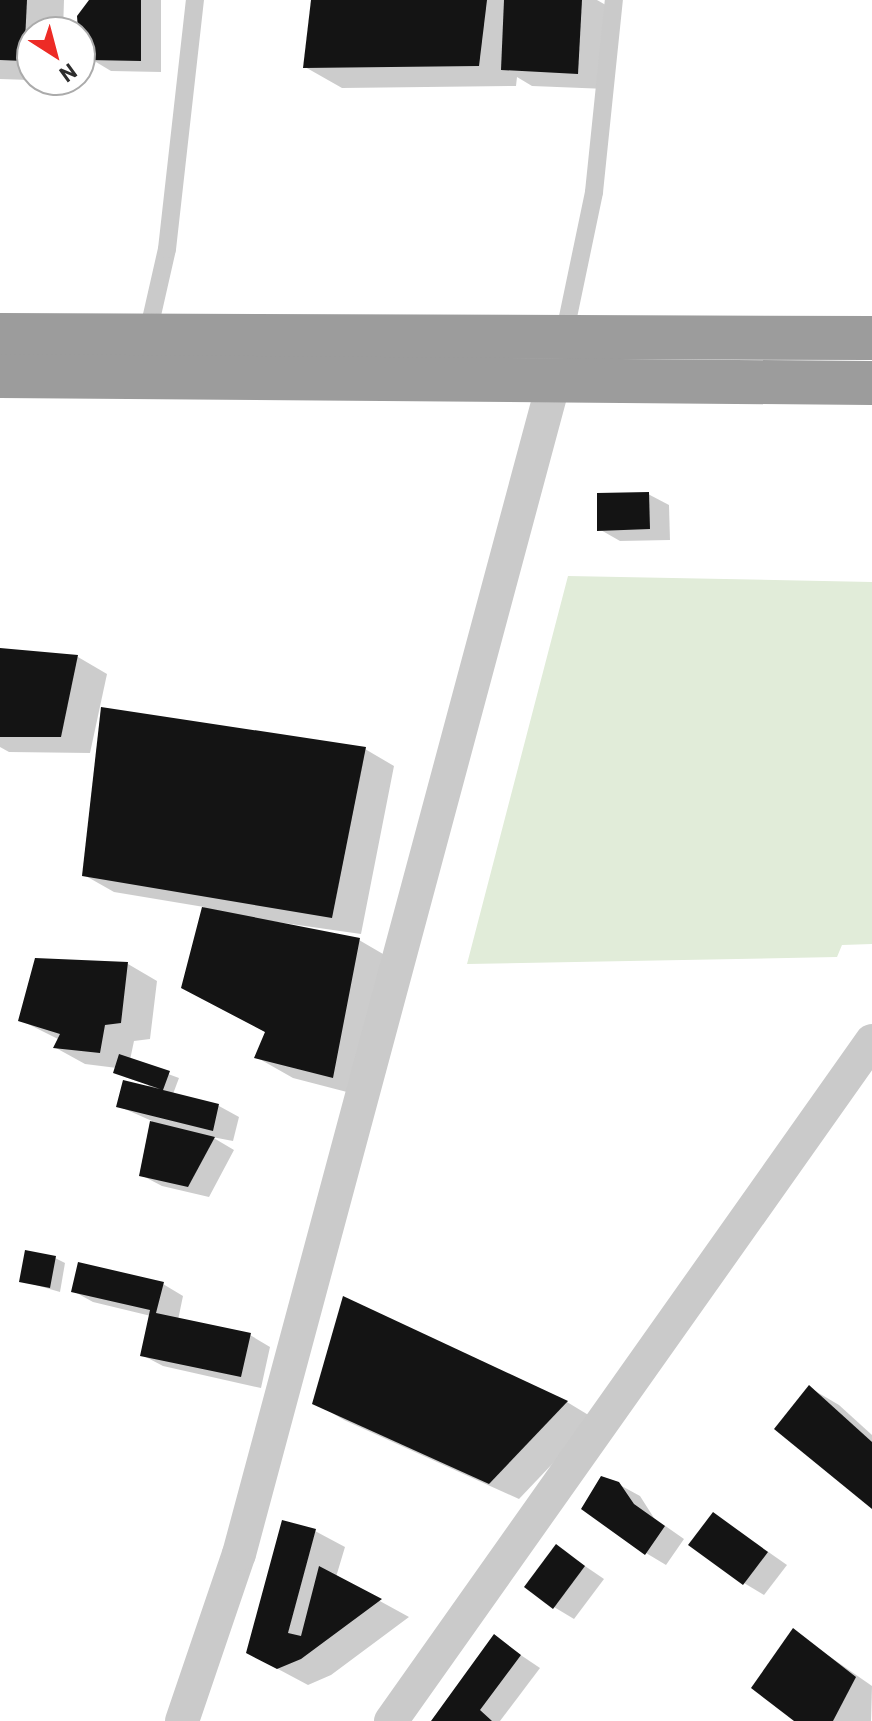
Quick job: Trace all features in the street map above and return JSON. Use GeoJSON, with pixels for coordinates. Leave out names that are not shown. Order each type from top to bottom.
{"type":"FeatureCollection","features":[{"type":"Feature","properties":{"kind":"highway"},"geometry":{"type":"LineString","coordinates":[[0,335],[872,338]]}},
{"type":"Feature","properties":{"kind":"highway"},"geometry":{"type":"LineString","coordinates":[[0,376],[872,383]]}},
{"type":"Feature","properties":{"kind":"street"},"geometry":{"type":"LineString","coordinates":[[182,1721],[239,1554],[554,381]]}},
{"type":"Feature","properties":{"kind":"street"},"geometry":{"type":"LineString","coordinates":[[391,1721],[872,1041]]}},
{"type":"Feature","properties":{"kind":"lane"},"geometry":{"type":"LineString","coordinates":[[147,337],[167,249],[195,0]]}},
{"type":"Feature","properties":{"kind":"lane"},"geometry":{"type":"LineString","coordinates":[[564,336],[594,192],[614,0]]}},
{"type":"Feature","properties":{"kind":"green space"},"geometry":{"type":"Polygon","coordinates":[[[568,576],[872,582],[872,944],[842,945],[837,957],[467,964],[568,576]]]}},
{"type":"Feature","properties":{"kind":"building"},"geometry":{"type":"Polygon","coordinates":[[[0,0],[27,0],[26,16],[16,16],[16,61],[0,60],[0,0]]]}},
{"type":"Feature","properties":{"kind":"building"},"geometry":{"type":"Polygon","coordinates":[[[89,0],[141,0],[141,61],[96,60],[96,16],[77,16],[89,0]]]}},
{"type":"Feature","properties":{"kind":"building"},"geometry":{"type":"Polygon","coordinates":[[[311,0],[487,0],[479,66],[303,68],[311,0]]]}},
{"type":"Feature","properties":{"kind":"building"},"geometry":{"type":"Polygon","coordinates":[[[504,0],[582,0],[578,74],[501,70],[504,0]]]}},
{"type":"Feature","properties":{"kind":"building"},"geometry":{"type":"Polygon","coordinates":[[[649,492],[650,529],[597,531],[597,493],[649,492]]]}},
{"type":"Feature","properties":{"kind":"building"},"geometry":{"type":"Polygon","coordinates":[[[0,648],[78,655],[61,737],[0,737],[0,648]]]}},
{"type":"Feature","properties":{"kind":"building"},"geometry":{"type":"Polygon","coordinates":[[[101,707],[366,747],[332,918],[82,876],[101,707]]]}},
{"type":"Feature","properties":{"kind":"building"},"geometry":{"type":"Polygon","coordinates":[[[202,907],[360,938],[333,1078],[254,1058],[265,1032],[181,988],[202,907]]]}},
{"type":"Feature","properties":{"kind":"building"},"geometry":{"type":"Polygon","coordinates":[[[35,958],[128,962],[121,1023],[105,1025],[100,1053],[53,1048],[60,1034],[18,1021],[35,958]]]}},
{"type":"Feature","properties":{"kind":"building"},"geometry":{"type":"Polygon","coordinates":[[[119,1054],[170,1071],[163,1090],[219,1104],[213,1131],[116,1107],[123,1080],[160,1089],[113,1073],[119,1054]]]}},
{"type":"Feature","properties":{"kind":"building"},"geometry":{"type":"Polygon","coordinates":[[[150,1121],[215,1137],[188,1187],[139,1176],[150,1121]]]}},
{"type":"Feature","properties":{"kind":"building"},"geometry":{"type":"Polygon","coordinates":[[[25,1250],[56,1256],[50,1288],[19,1282],[25,1250]]]}},
{"type":"Feature","properties":{"kind":"building"},"geometry":{"type":"Polygon","coordinates":[[[78,1262],[164,1282],[156,1313],[251,1333],[241,1377],[140,1356],[150,1310],[71,1292],[78,1262]]]}},
{"type":"Feature","properties":{"kind":"building"},"geometry":{"type":"Polygon","coordinates":[[[343,1296],[568,1401],[489,1484],[312,1404],[343,1296]]]}},
{"type":"Feature","properties":{"kind":"building"},"geometry":{"type":"Polygon","coordinates":[[[809,1385],[872,1442],[872,1509],[774,1429],[809,1385]]]}},
{"type":"Feature","properties":{"kind":"building"},"geometry":{"type":"Polygon","coordinates":[[[601,1476],[619,1482],[634,1504],[665,1526],[645,1555],[581,1509],[601,1476]]]}},
{"type":"Feature","properties":{"kind":"building"},"geometry":{"type":"Polygon","coordinates":[[[713,1512],[768,1552],[743,1585],[688,1545],[713,1512]]]}},
{"type":"Feature","properties":{"kind":"building"},"geometry":{"type":"Polygon","coordinates":[[[282,1520],[316,1529],[288,1633],[301,1636],[319,1566],[382,1599],[301,1659],[277,1669],[246,1653],[282,1520]]]}},
{"type":"Feature","properties":{"kind":"building"},"geometry":{"type":"Polygon","coordinates":[[[556,1544],[585,1566],[553,1609],[524,1587],[556,1544]]]}},
{"type":"Feature","properties":{"kind":"building"},"geometry":{"type":"Polygon","coordinates":[[[793,1628],[856,1677],[833,1721],[794,1721],[751,1688],[793,1628]]]}},
{"type":"Feature","properties":{"kind":"building"},"geometry":{"type":"Polygon","coordinates":[[[494,1634],[521,1655],[480,1710],[492,1721],[431,1721],[494,1634]]]}}]}
